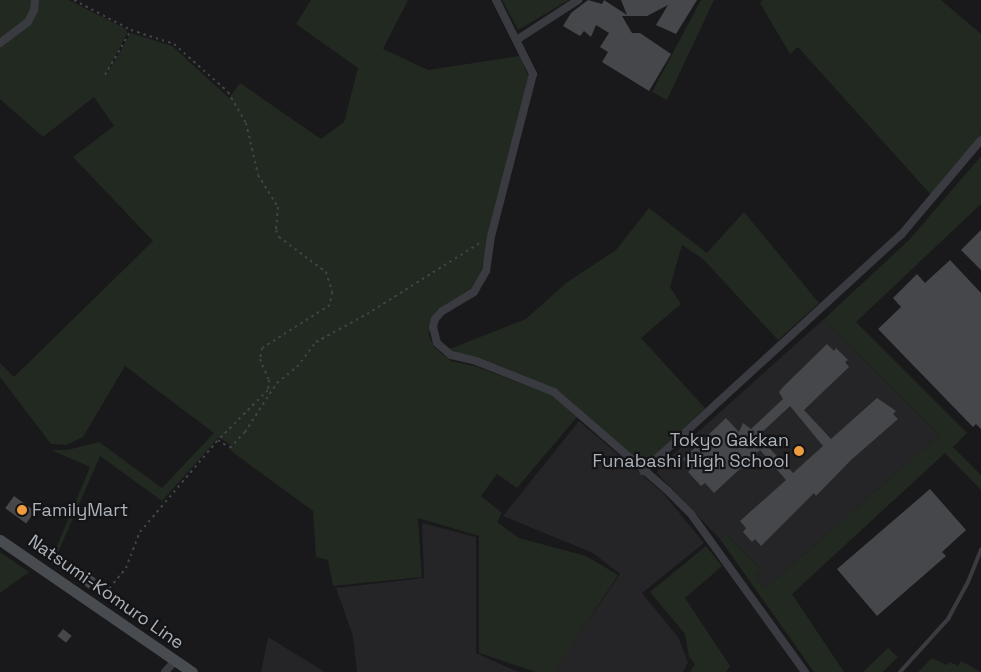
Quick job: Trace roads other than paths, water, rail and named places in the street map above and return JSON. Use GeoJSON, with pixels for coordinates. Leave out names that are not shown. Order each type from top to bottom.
{"type":"FeatureCollection","features":[{"type":"Feature","properties":{"kind":"main road","name":"Natsumi-Komuro Line"},"geometry":{"type":"LineString","coordinates":[[0,540],[192,672]]}},
{"type":"Feature","properties":{"kind":"street"},"geometry":{"type":"LineString","coordinates":[[0,43],[28,22],[35,0]]}},
{"type":"Feature","properties":{"kind":"street"},"geometry":{"type":"LineString","coordinates":[[496,0],[518,40],[533,74],[491,236],[486,271],[474,292],[442,310],[435,319],[433,328],[436,343],[451,355],[554,392],[644,471],[691,514],[805,672]]}},
{"type":"Feature","properties":{"kind":"street"},"geometry":{"type":"LineString","coordinates":[[518,40],[578,0]]}},
{"type":"Feature","properties":{"kind":"street"},"geometry":{"type":"LineString","coordinates":[[644,471],[901,235],[981,140]]}},
{"type":"Feature","properties":{"kind":"street"},"geometry":{"type":"LineString","coordinates":[[165,672],[176,661]]}},
{"type":"Feature","properties":{"kind":"lane"},"geometry":{"type":"LineString","coordinates":[[900,672],[948,619],[968,582],[981,549]]}},
{"type":"Feature","properties":{"kind":"place","name":"Tokyo Gakkan Funabashi High School"},"geometry":{"type":"Point","coordinates":[799,451]}},
{"type":"Feature","properties":{"kind":"place","name":"FamilyMart"},"geometry":{"type":"Point","coordinates":[22,510]}}]}
